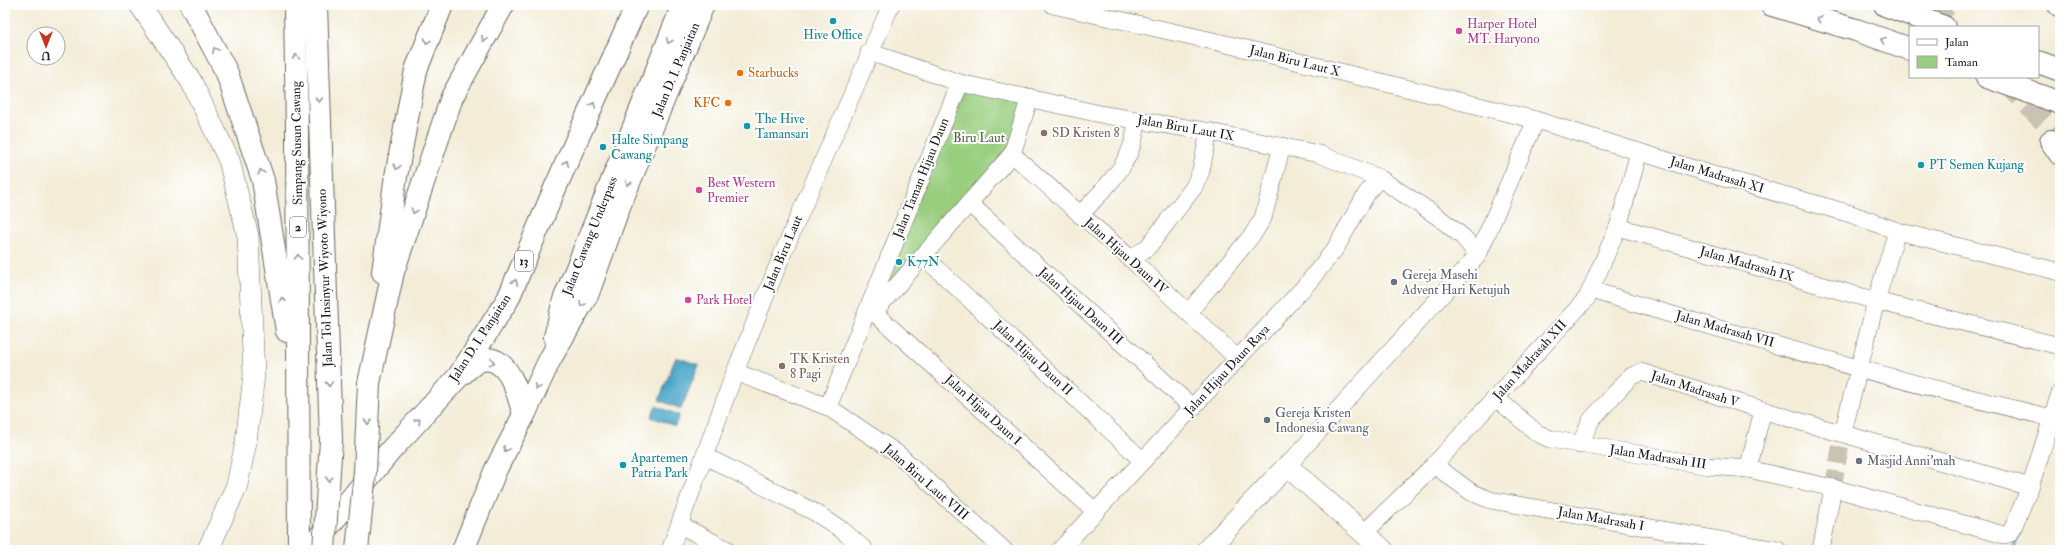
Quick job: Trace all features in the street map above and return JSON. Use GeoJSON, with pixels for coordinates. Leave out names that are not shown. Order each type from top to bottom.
{"type":"FeatureCollection","features":[{"type":"Feature","properties":{"kind":"highway"},"geometry":{"type":"LineString","coordinates":[[191,5],[227,73],[263,180],[287,328],[299,457]]}},
{"type":"Feature","properties":{"kind":"highway","name":"Simpang Susun Cawang"},"geometry":{"type":"LineString","coordinates":[[295,5],[299,457]]}},
{"type":"Feature","properties":{"kind":"highway","name":"Jalan Tol Insinyur Wiyoto Wiyono"},"geometry":{"type":"LineString","coordinates":[[316,5],[331,440],[324,550]]}},
{"type":"Feature","properties":{"kind":"highway"},"geometry":{"type":"LineString","coordinates":[[356,550],[365,472],[370,380],[394,182],[416,70],[442,5]]}},
{"type":"Feature","properties":{"kind":"highway"},"geometry":{"type":"LineString","coordinates":[[370,380],[393,272],[452,97],[503,5]]}},
{"type":"Feature","properties":{"kind":"highway","name":"Jalan D. I. Panjaitan"},"geometry":{"type":"LineString","coordinates":[[309,550],[391,450],[459,376],[508,299],[556,186],[638,5]]}},
{"type":"Feature","properties":{"kind":"highway","name":"Jalan Cawang Underpass"},"geometry":{"type":"LineString","coordinates":[[550,359],[564,300],[683,5]]}},
{"type":"Feature","properties":{"kind":"highway","name":"Jalan D. I. Panjaitan"},"geometry":{"type":"LineString","coordinates":[[463,550],[496,469],[524,415],[550,359],[591,286],[618,209],[703,5]]}},
{"type":"Feature","properties":{"kind":"highway"},"geometry":{"type":"LineString","coordinates":[[1772,5],[1856,30],[1909,49]]}},
{"type":"Feature","properties":{"kind":"highway"},"geometry":{"type":"LineString","coordinates":[[1885,5],[1941,26]]}},
{"type":"Feature","properties":{"kind":"highway"},"geometry":{"type":"LineString","coordinates":[[2039,62],[2060,70]]}},
{"type":"Feature","properties":{"kind":"highway"},"geometry":{"type":"LineString","coordinates":[[1991,78],[2060,103]]}},
{"type":"Feature","properties":{"kind":"highway"},"geometry":{"type":"LineString","coordinates":[[459,376],[483,359],[496,361],[506,369],[518,393],[524,415]]}},
{"type":"Feature","properties":{"kind":"highway","name":"2"},"geometry":{"type":"LineString","coordinates":[[299,457],[299,550]]}},
{"type":"Feature","properties":{"kind":"street"},"geometry":{"type":"LineString","coordinates":[[127,5],[182,86],[202,105]]}},
{"type":"Feature","properties":{"kind":"street"},"geometry":{"type":"LineString","coordinates":[[140,5],[191,81],[229,160],[248,236],[254,368],[246,442],[237,485],[208,550]]}},
{"type":"Feature","properties":{"kind":"street","name":"Jalan Biru Laut"},"geometry":{"type":"LineString","coordinates":[[670,550],[735,372],[782,255],[869,52],[891,5]]}},
{"type":"Feature","properties":{"kind":"street","name":"Jalan Biru Laut X"},"geometry":{"type":"LineString","coordinates":[[1054,5],[1222,43],[1536,120]]}},
{"type":"Feature","properties":{"kind":"street","name":"Jalan Biru Laut IX"},"geometry":{"type":"LineString","coordinates":[[869,52],[960,83],[1030,97],[1105,115],[1209,131],[1319,154],[1379,178],[1437,216],[1463,236],[1478,255]]}},
{"type":"Feature","properties":{"kind":"street","name":"Jalan Taman Hijau Daun"},"geometry":{"type":"LineString","coordinates":[[828,407],[871,310],[960,83]]}},
{"type":"Feature","properties":{"kind":"street","name":"Jalan Taman Hijau Daun"},"geometry":{"type":"LineString","coordinates":[[871,310],[923,256],[1012,154],[1030,97]]}},
{"type":"Feature","properties":{"kind":"street"},"geometry":{"type":"LineString","coordinates":[[1080,215],[1118,174],[1127,160],[1136,132],[1137,120]]}},
{"type":"Feature","properties":{"kind":"street"},"geometry":{"type":"LineString","coordinates":[[1207,550],[1287,466],[1478,255],[1536,120]]}},
{"type":"Feature","properties":{"kind":"street","name":"Jalan Madrasah XI"},"geometry":{"type":"LineString","coordinates":[[1536,120],[1639,152],[1851,214],[1897,231],[2060,272]]}},
{"type":"Feature","properties":{"kind":"street"},"geometry":{"type":"LineString","coordinates":[[1131,259],[1148,247],[1194,187],[1201,171],[1209,131]]}},
{"type":"Feature","properties":{"kind":"street"},"geometry":{"type":"LineString","coordinates":[[1188,313],[1253,234],[1263,218],[1282,146]]}},
{"type":"Feature","properties":{"kind":"street","name":"Jalan Madrasah XII"},"geometry":{"type":"LineString","coordinates":[[1364,533],[1434,465],[1580,305],[1591,290],[1618,227],[1639,152]]}},
{"type":"Feature","properties":{"kind":"street","name":"Jalan Hijau Daun IV"},"geometry":{"type":"LineString","coordinates":[[1012,154],[1131,259],[1238,359]]}},
{"type":"Feature","properties":{"kind":"street","name":"Jalan Hijau Daun Raya"},"geometry":{"type":"LineString","coordinates":[[1060,550],[1307,284],[1335,249],[1367,193],[1379,178]]}},
{"type":"Feature","properties":{"kind":"street","name":"Jalan Hijau Daun III"},"geometry":{"type":"LineString","coordinates":[[969,204],[1193,408]]}},
{"type":"Feature","properties":{"kind":"street","name":"Jalan Madrasah IX"},"geometry":{"type":"LineString","coordinates":[[1618,227],[1876,301],[2060,346]]}},
{"type":"Feature","properties":{"kind":"street"},"geometry":{"type":"LineString","coordinates":[[1843,432],[1876,301],[1897,231]]}},
{"type":"Feature","properties":{"kind":"street","name":"Jalan Hijau Daun II"},"geometry":{"type":"LineString","coordinates":[[923,256],[1143,460]]}},
{"type":"Feature","properties":{"kind":"street","name":"Jalan Madrasah VII"},"geometry":{"type":"LineString","coordinates":[[1591,290],[1665,313],[1959,395],[2052,418]]}},
{"type":"Feature","properties":{"kind":"street","name":"Jalan Hijau Daun I"},"geometry":{"type":"LineString","coordinates":[[871,310],[1096,512]]}},
{"type":"Feature","properties":{"kind":"street","name":"Jalan Biru Laut VIII"},"geometry":{"type":"LineString","coordinates":[[735,372],[828,407],[898,454],[1004,550]]}},
{"type":"Feature","properties":{"kind":"street","name":"Jalan Madrasah V"},"geometry":{"type":"LineString","coordinates":[[1580,445],[1590,420],[1630,377],[1638,372],[1763,410],[2030,486]]}},
{"type":"Feature","properties":{"kind":"street"},"geometry":{"type":"LineString","coordinates":[[2030,486],[2060,393]]}},
{"type":"Feature","properties":{"kind":"street","name":"Jalan Madrasah III"},"geometry":{"type":"LineString","coordinates":[[1496,398],[1537,433],[1550,439],[1710,466],[1748,469],[1833,488],[2000,535],[2009,534],[2030,486]]}},
{"type":"Feature","properties":{"kind":"street"},"geometry":{"type":"LineString","coordinates":[[1748,469],[1763,410]]}},
{"type":"Feature","properties":{"kind":"street"},"geometry":{"type":"LineString","coordinates":[[704,456],[816,512],[842,530],[865,550]]}},
{"type":"Feature","properties":{"kind":"street","name":"Jalan Madrasah I"},"geometry":{"type":"LineString","coordinates":[[1434,465],[1475,495],[1490,500],[1778,550]]}},
{"type":"Feature","properties":{"kind":"street"},"geometry":{"type":"LineString","coordinates":[[1287,466],[1383,550]]}},
{"type":"Feature","properties":{"kind":"street"},"geometry":{"type":"LineString","coordinates":[[1821,550],[1833,488]]}},
{"type":"Feature","properties":{"kind":"street"},"geometry":{"type":"LineString","coordinates":[[680,525],[728,550]]}},
{"type":"Feature","properties":{"kind":"green space","name":"Biru Laut"},"geometry":{"type":"Polygon","coordinates":[[[966,87],[1026,101],[1008,153],[965,204],[877,294],[966,87]]]}},
{"type":"Feature","properties":{"kind":"water"},"geometry":{"type":"Polygon","coordinates":[[[676,357],[699,365],[681,409],[659,400],[676,357]]]}},
{"type":"Feature","properties":{"kind":"water"},"geometry":{"type":"Polygon","coordinates":[[[656,406],[679,415],[675,426],[651,417],[656,406]]]}},
{"type":"Feature","properties":{"kind":"waterway"},"geometry":{"type":"LineString","coordinates":[[2013,550],[2019,531]]}},
{"type":"Feature","properties":{"kind":"tunnel"},"geometry":{"type":"LineString","coordinates":[[1931,5],[1951,26]]}},
{"type":"Feature","properties":{"kind":"tunnel"},"geometry":{"type":"LineString","coordinates":[[2006,81],[2057,135]]}},
{"type":"Feature","properties":{"kind":"tunnel"},"geometry":{"type":"LineString","coordinates":[[1833,488],[1843,432]]}},
{"type":"Feature","properties":{"kind":"place","name":"Hive Office"},"geometry":{"type":"Point","coordinates":[833,21]}},
{"type":"Feature","properties":{"kind":"place","name":"Harper Hotel MT. Haryono"},"geometry":{"type":"Point","coordinates":[1459,31]}},
{"type":"Feature","properties":{"kind":"place","name":"Starbucks"},"geometry":{"type":"Point","coordinates":[740,73]}},
{"type":"Feature","properties":{"kind":"place","name":"KFC"},"geometry":{"type":"Point","coordinates":[728,103]}},
{"type":"Feature","properties":{"kind":"place","name":"The Hive Tamansari"},"geometry":{"type":"Point","coordinates":[747,126]}},
{"type":"Feature","properties":{"kind":"place","name":"SD Kristen 8"},"geometry":{"type":"Point","coordinates":[1044,133]}},
{"type":"Feature","properties":{"kind":"place","name":"Halte Simpang Cawang"},"geometry":{"type":"Point","coordinates":[603,147]}},
{"type":"Feature","properties":{"kind":"place","name":"PT Semen Kujang"},"geometry":{"type":"Point","coordinates":[1921,165]}},
{"type":"Feature","properties":{"kind":"place","name":"Best Western Premier"},"geometry":{"type":"Point","coordinates":[699,190]}},
{"type":"Feature","properties":{"kind":"place","name":"K77N"},"geometry":{"type":"Point","coordinates":[899,262]}},
{"type":"Feature","properties":{"kind":"place","name":"Gereja Masehi Advent Hari Ketujuh"},"geometry":{"type":"Point","coordinates":[1394,282]}},
{"type":"Feature","properties":{"kind":"place","name":"Park Hotel"},"geometry":{"type":"Point","coordinates":[688,300]}},
{"type":"Feature","properties":{"kind":"place","name":"TK Kristen 8 Pagi"},"geometry":{"type":"Point","coordinates":[782,366]}},
{"type":"Feature","properties":{"kind":"place","name":"Gereja Kristen Indonesia Cawang"},"geometry":{"type":"Point","coordinates":[1267,420]}},
{"type":"Feature","properties":{"kind":"place","name":"Masjid Anni'mah"},"geometry":{"type":"Point","coordinates":[1859,461]}},
{"type":"Feature","properties":{"kind":"place","name":"Apartemen Patria Park"},"geometry":{"type":"Point","coordinates":[623,465]}}]}
